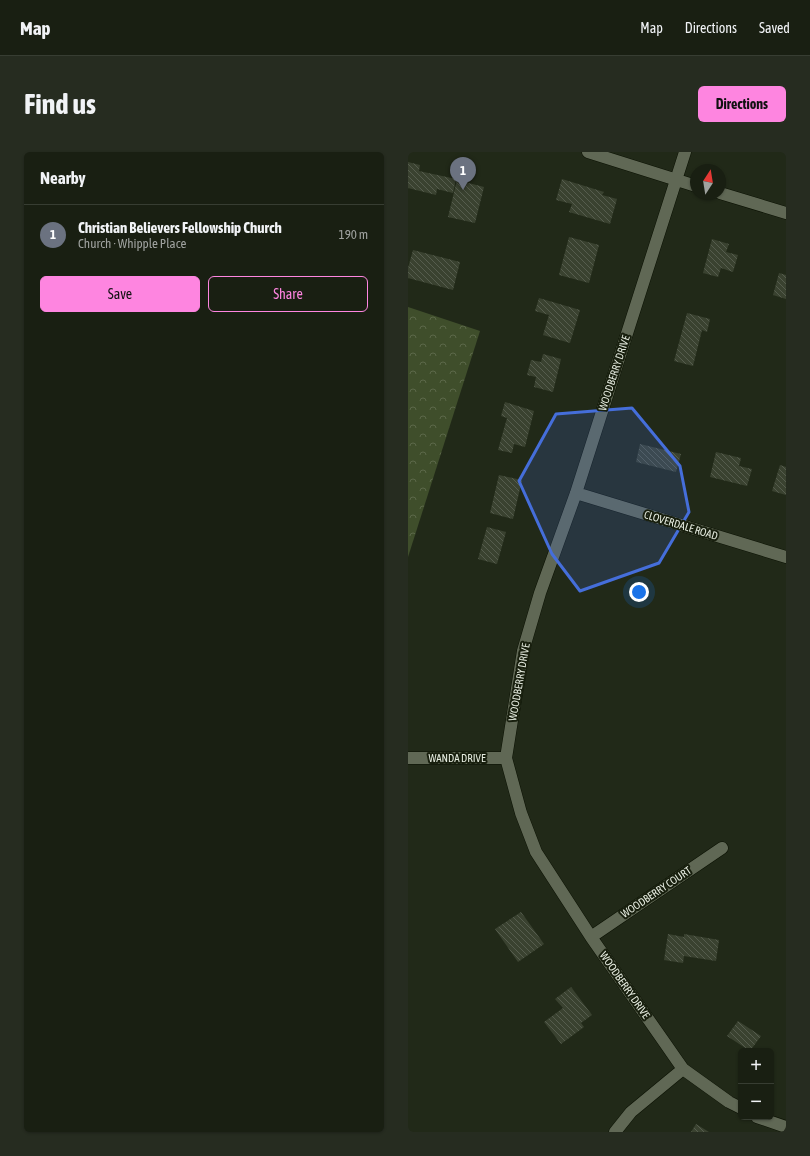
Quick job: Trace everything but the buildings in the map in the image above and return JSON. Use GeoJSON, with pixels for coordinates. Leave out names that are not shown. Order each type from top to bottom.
{"type":"FeatureCollection","features":[{"type":"Feature","properties":{"kind":"street"},"geometry":{"type":"LineString","coordinates":[[588,152],[690,184]]}},
{"type":"Feature","properties":{"kind":"street","name":"WOODBERRY DRIVE"},"geometry":{"type":"LineString","coordinates":[[685,152],[576,493],[540,593],[523,651],[506,758],[521,813],[536,852],[590,937],[683,1069],[729,1102],[738,1106]]}},
{"type":"Feature","properties":{"kind":"street"},"geometry":{"type":"LineString","coordinates":[[726,195],[786,213]]}},
{"type":"Feature","properties":{"kind":"street","name":"CLOVERDALE ROAD"},"geometry":{"type":"LineString","coordinates":[[576,493],[786,557]]}},
{"type":"Feature","properties":{"kind":"street","name":"WANDA DRIVE"},"geometry":{"type":"LineString","coordinates":[[408,758],[506,758]]}},
{"type":"Feature","properties":{"kind":"street","name":"WOODBERRY COURT"},"geometry":{"type":"LineString","coordinates":[[590,937],[722,848]]}},
{"type":"Feature","properties":{"kind":"street"},"geometry":{"type":"LineString","coordinates":[[615,1132],[631,1112],[683,1069]]}},
{"type":"Feature","properties":{"kind":"street"},"geometry":{"type":"LineString","coordinates":[[766,1120],[786,1127]]}},
{"type":"Feature","properties":{"kind":"highlighted area"},"geometry":{"type":"Polygon","coordinates":[[[632,408],[680,466],[689,512],[659,563],[580,591],[552,554],[519,481],[556,414],[632,408]]]}},
{"type":"Feature","properties":{"kind":"green space"},"geometry":{"type":"Polygon","coordinates":[[[408,307],[480,331],[408,557],[408,307]]]}},
{"type":"Feature","properties":{"kind":"place","name":"Christian Believers Fellowship Church"},"geometry":{"type":"Point","coordinates":[463,190]}}]}
